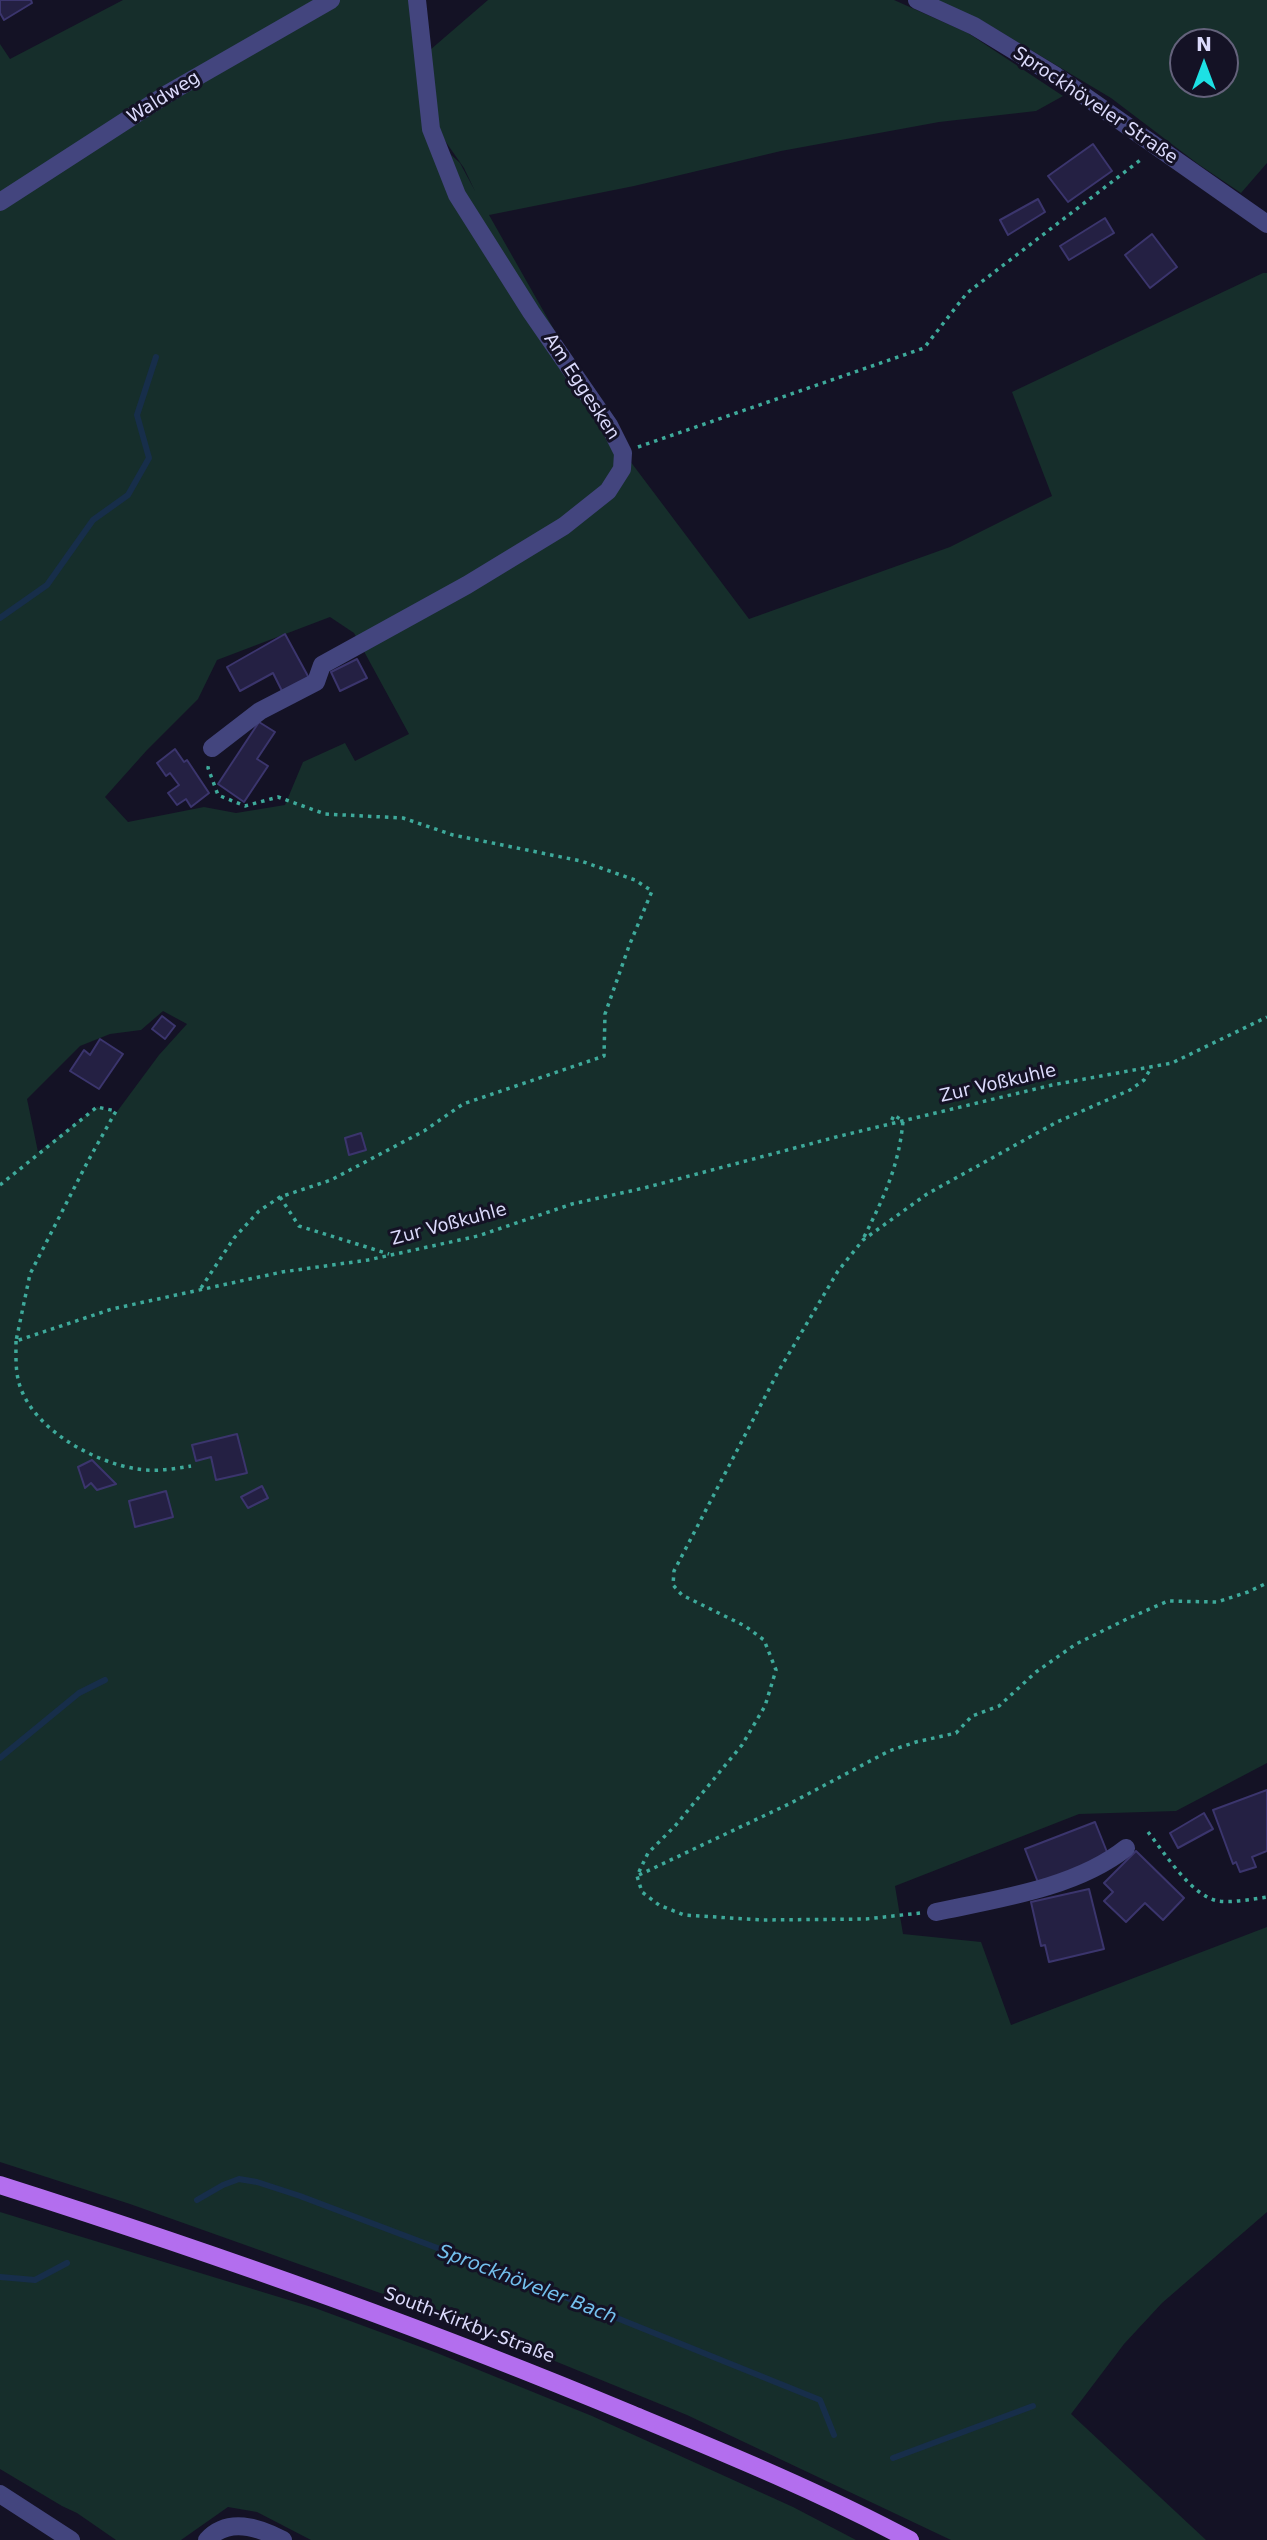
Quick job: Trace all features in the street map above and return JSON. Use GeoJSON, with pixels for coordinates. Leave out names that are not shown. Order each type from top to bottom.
{"type":"FeatureCollection","features":[{"type":"Feature","properties":{"kind":"main road","name":"South-Kirkby-Straße"},"geometry":{"type":"LineString","coordinates":[[0,2185],[232,2261],[493,2356],[742,2460],[910,2540]]}},
{"type":"Feature","properties":{"kind":"street","name":"Waldweg"},"geometry":{"type":"LineString","coordinates":[[0,202],[167,94],[331,0]]}},
{"type":"Feature","properties":{"kind":"street","name":"Am Eggesken"},"geometry":{"type":"LineString","coordinates":[[212,748],[260,711],[316,682],[322,665],[467,585],[564,526],[608,491],[622,470],[623,453],[609,425],[531,312],[457,195],[431,129],[417,0]]}},
{"type":"Feature","properties":{"kind":"street","name":"Sprockhöveler Straße"},"geometry":{"type":"LineString","coordinates":[[917,0],[974,26],[1056,76],[1267,224]]}},
{"type":"Feature","properties":{"kind":"street"},"geometry":{"type":"LineString","coordinates":[[936,1912],[1008,1897],[1066,1879],[1107,1863],[1126,1848]]}},
{"type":"Feature","properties":{"kind":"street"},"geometry":{"type":"LineString","coordinates":[[0,2494],[71,2540]]}},
{"type":"Feature","properties":{"kind":"street"},"geometry":{"type":"LineString","coordinates":[[207,2540],[220,2529],[247,2526],[266,2531],[283,2540]]}},
{"type":"Feature","properties":{"kind":"path"},"geometry":{"type":"LineString","coordinates":[[623,453],[924,348],[967,293],[1157,148]]}},
{"type":"Feature","properties":{"kind":"path"},"geometry":{"type":"LineString","coordinates":[[200,1289],[234,1238],[259,1211],[280,1197],[331,1180],[424,1131],[463,1104],[604,1056],[606,1014],[629,946],[652,891],[635,880],[581,861],[453,835],[403,818],[325,814],[278,797],[244,806],[218,795],[208,768],[212,748]]}},
{"type":"Feature","properties":{"kind":"path","name":"Zur Voßkuhle"},"geometry":{"type":"LineString","coordinates":[[16,1341],[112,1309],[282,1272],[391,1255],[478,1236],[572,1204],[890,1124],[1052,1085],[1172,1063],[1267,1017]]}},
{"type":"Feature","properties":{"kind":"path"},"geometry":{"type":"LineString","coordinates":[[863,1240],[939,1188],[1057,1122],[1130,1090],[1143,1080],[1151,1068]]}},
{"type":"Feature","properties":{"kind":"path"},"geometry":{"type":"LineString","coordinates":[[0,1185],[97,1107],[116,1111],[30,1274],[16,1341],[15,1366],[20,1388],[32,1410],[46,1426],[62,1438],[114,1462],[138,1469],[169,1470],[191,1466]]}},
{"type":"Feature","properties":{"kind":"path"},"geometry":{"type":"LineString","coordinates":[[890,1124],[894,1115],[903,1121],[900,1153],[887,1192],[863,1240],[838,1270],[778,1372],[674,1571],[673,1585],[682,1595],[745,1626],[764,1640],[776,1670],[765,1706],[742,1745],[675,1826],[648,1853],[637,1876],[642,1892],[659,1905],[684,1915],[814,1920],[866,1919],[936,1912]]}},
{"type":"Feature","properties":{"kind":"path"},"geometry":{"type":"LineString","coordinates":[[280,1197],[299,1226],[391,1255]]}},
{"type":"Feature","properties":{"kind":"path"},"geometry":{"type":"LineString","coordinates":[[637,1876],[791,1803],[889,1751],[956,1733],[972,1716],[999,1706],[1036,1672],[1076,1644],[1129,1618],[1168,1601],[1217,1602],[1267,1583]]}},
{"type":"Feature","properties":{"kind":"path"},"geometry":{"type":"LineString","coordinates":[[1148,1832],[1193,1887],[1205,1896],[1218,1901],[1267,1897]]}},
{"type":"Feature","properties":{"kind":"green space"},"geometry":{"type":"Polygon","coordinates":[[[123,0],[327,0],[0,198],[0,44],[10,59],[123,0]]]}},
{"type":"Feature","properties":{"kind":"green space"},"geometry":{"type":"Polygon","coordinates":[[[338,0],[412,0],[424,130],[460,163],[475,191],[464,168],[436,128],[430,50],[488,0],[894,0],[968,33],[1063,96],[1036,111],[939,122],[781,151],[634,186],[489,215],[624,453],[749,619],[950,547],[1052,496],[1012,392],[1267,273],[1267,1763],[1176,1811],[1079,1814],[895,1886],[903,1934],[981,1942],[1011,2025],[1267,1927],[1267,2212],[1162,2303],[1124,2344],[1071,2414],[1206,2540],[951,2540],[687,2415],[442,2315],[130,2204],[0,2162],[0,208],[167,98],[338,0]],[[330,617],[217,660],[198,699],[105,797],[128,822],[204,807],[236,813],[285,805],[303,762],[345,743],[355,761],[409,734],[354,633],[330,617]],[[163,1011],[141,1030],[110,1034],[80,1046],[27,1099],[38,1152],[97,1107],[116,1113],[159,1055],[187,1024],[163,1011]]]}},
{"type":"Feature","properties":{"kind":"green space"},"geometry":{"type":"Polygon","coordinates":[[[934,0],[1267,0],[1267,163],[1241,193],[1111,98],[979,19],[934,0]]]}},
{"type":"Feature","properties":{"kind":"green space"},"geometry":{"type":"Polygon","coordinates":[[[0,2212],[315,2308],[437,2353],[592,2416],[793,2507],[856,2540],[311,2540],[257,2512],[228,2507],[181,2540],[116,2540],[77,2513],[0,2469],[0,2212]]]}},
{"type":"Feature","properties":{"kind":"building"},"geometry":{"type":"Polygon","coordinates":[[[0,0],[31,0],[32,3],[4,20],[0,13],[0,0]]]}},
{"type":"Feature","properties":{"kind":"building"},"geometry":{"type":"Polygon","coordinates":[[[1093,144],[1112,171],[1068,202],[1048,176],[1093,144]]]}},
{"type":"Feature","properties":{"kind":"building"},"geometry":{"type":"Polygon","coordinates":[[[1038,199],[1045,212],[1008,235],[1000,220],[1038,199]]]}},
{"type":"Feature","properties":{"kind":"building"},"geometry":{"type":"Polygon","coordinates":[[[1105,218],[1114,233],[1069,260],[1060,246],[1105,218]]]}},
{"type":"Feature","properties":{"kind":"building"},"geometry":{"type":"Polygon","coordinates":[[[1152,234],[1177,267],[1150,288],[1125,255],[1152,234]]]}},
{"type":"Feature","properties":{"kind":"building"},"geometry":{"type":"Polygon","coordinates":[[[285,634],[309,678],[283,693],[273,673],[240,691],[227,667],[285,634]]]}},
{"type":"Feature","properties":{"kind":"building"},"geometry":{"type":"Polygon","coordinates":[[[357,659],[367,678],[340,691],[331,672],[357,659]]]}},
{"type":"Feature","properties":{"kind":"building"},"geometry":{"type":"Polygon","coordinates":[[[259,722],[275,732],[257,759],[268,766],[244,802],[218,784],[259,722]]]}},
{"type":"Feature","properties":{"kind":"building"},"geometry":{"type":"Polygon","coordinates":[[[175,749],[184,762],[187,760],[209,793],[191,807],[186,799],[177,805],[168,793],[179,785],[170,773],[166,776],[157,763],[175,749]]]}},
{"type":"Feature","properties":{"kind":"building"},"geometry":{"type":"Polygon","coordinates":[[[162,1016],[175,1026],[165,1039],[152,1029],[162,1016]]]}},
{"type":"Feature","properties":{"kind":"building"},"geometry":{"type":"Polygon","coordinates":[[[100,1039],[123,1054],[99,1089],[70,1071],[84,1050],[90,1055],[100,1039]]]}},
{"type":"Feature","properties":{"kind":"building"},"geometry":{"type":"Polygon","coordinates":[[[361,1133],[366,1150],[349,1155],[345,1138],[361,1133]]]}},
{"type":"Feature","properties":{"kind":"building"},"geometry":{"type":"Polygon","coordinates":[[[237,1434],[247,1473],[216,1480],[211,1457],[196,1461],[192,1445],[237,1434]]]}},
{"type":"Feature","properties":{"kind":"building"},"geometry":{"type":"Polygon","coordinates":[[[92,1460],[116,1484],[97,1490],[91,1483],[85,1488],[78,1467],[92,1460]]]}},
{"type":"Feature","properties":{"kind":"building"},"geometry":{"type":"Polygon","coordinates":[[[262,1486],[268,1498],[248,1508],[241,1497],[262,1486]]]}},
{"type":"Feature","properties":{"kind":"building"},"geometry":{"type":"Polygon","coordinates":[[[166,1491],[173,1517],[135,1527],[129,1501],[166,1491]]]}},
{"type":"Feature","properties":{"kind":"building"},"geometry":{"type":"Polygon","coordinates":[[[1267,1790],[1267,1851],[1252,1857],[1256,1867],[1240,1872],[1236,1862],[1233,1864],[1213,1810],[1267,1790]]]}},
{"type":"Feature","properties":{"kind":"building"},"geometry":{"type":"Polygon","coordinates":[[[1204,1813],[1213,1829],[1178,1848],[1170,1833],[1204,1813]]]}},
{"type":"Feature","properties":{"kind":"building"},"geometry":{"type":"Polygon","coordinates":[[[1095,1822],[1109,1857],[1039,1885],[1025,1849],[1095,1822]]]}},
{"type":"Feature","properties":{"kind":"building"},"geometry":{"type":"Polygon","coordinates":[[[1136,1851],[1184,1898],[1163,1920],[1145,1903],[1126,1922],[1104,1901],[1113,1892],[1104,1883],[1136,1851]]]}},
{"type":"Feature","properties":{"kind":"building"},"geometry":{"type":"Polygon","coordinates":[[[1089,1889],[1104,1949],[1049,1962],[1045,1945],[1041,1946],[1031,1902],[1089,1889]]]}},
{"type":"Feature","properties":{"kind":"waterway"},"geometry":{"type":"LineString","coordinates":[[0,618],[47,585],[93,520],[128,495],[149,458],[137,415],[156,357]]}},
{"type":"Feature","properties":{"kind":"waterway"},"geometry":{"type":"LineString","coordinates":[[0,1758],[79,1693],[105,1680]]}},
{"type":"Feature","properties":{"kind":"waterway","name":"Sprockhöveler Bach"},"geometry":{"type":"LineString","coordinates":[[197,2200],[239,2179],[300,2196],[535,2285],[820,2400],[834,2435]]}},
{"type":"Feature","properties":{"kind":"waterway","name":"Sprockhöveler Bach"},"geometry":{"type":"LineString","coordinates":[[0,2277],[35,2280],[67,2263]]}},
{"type":"Feature","properties":{"kind":"waterway"},"geometry":{"type":"LineString","coordinates":[[893,2458],[1033,2406]]}}]}
